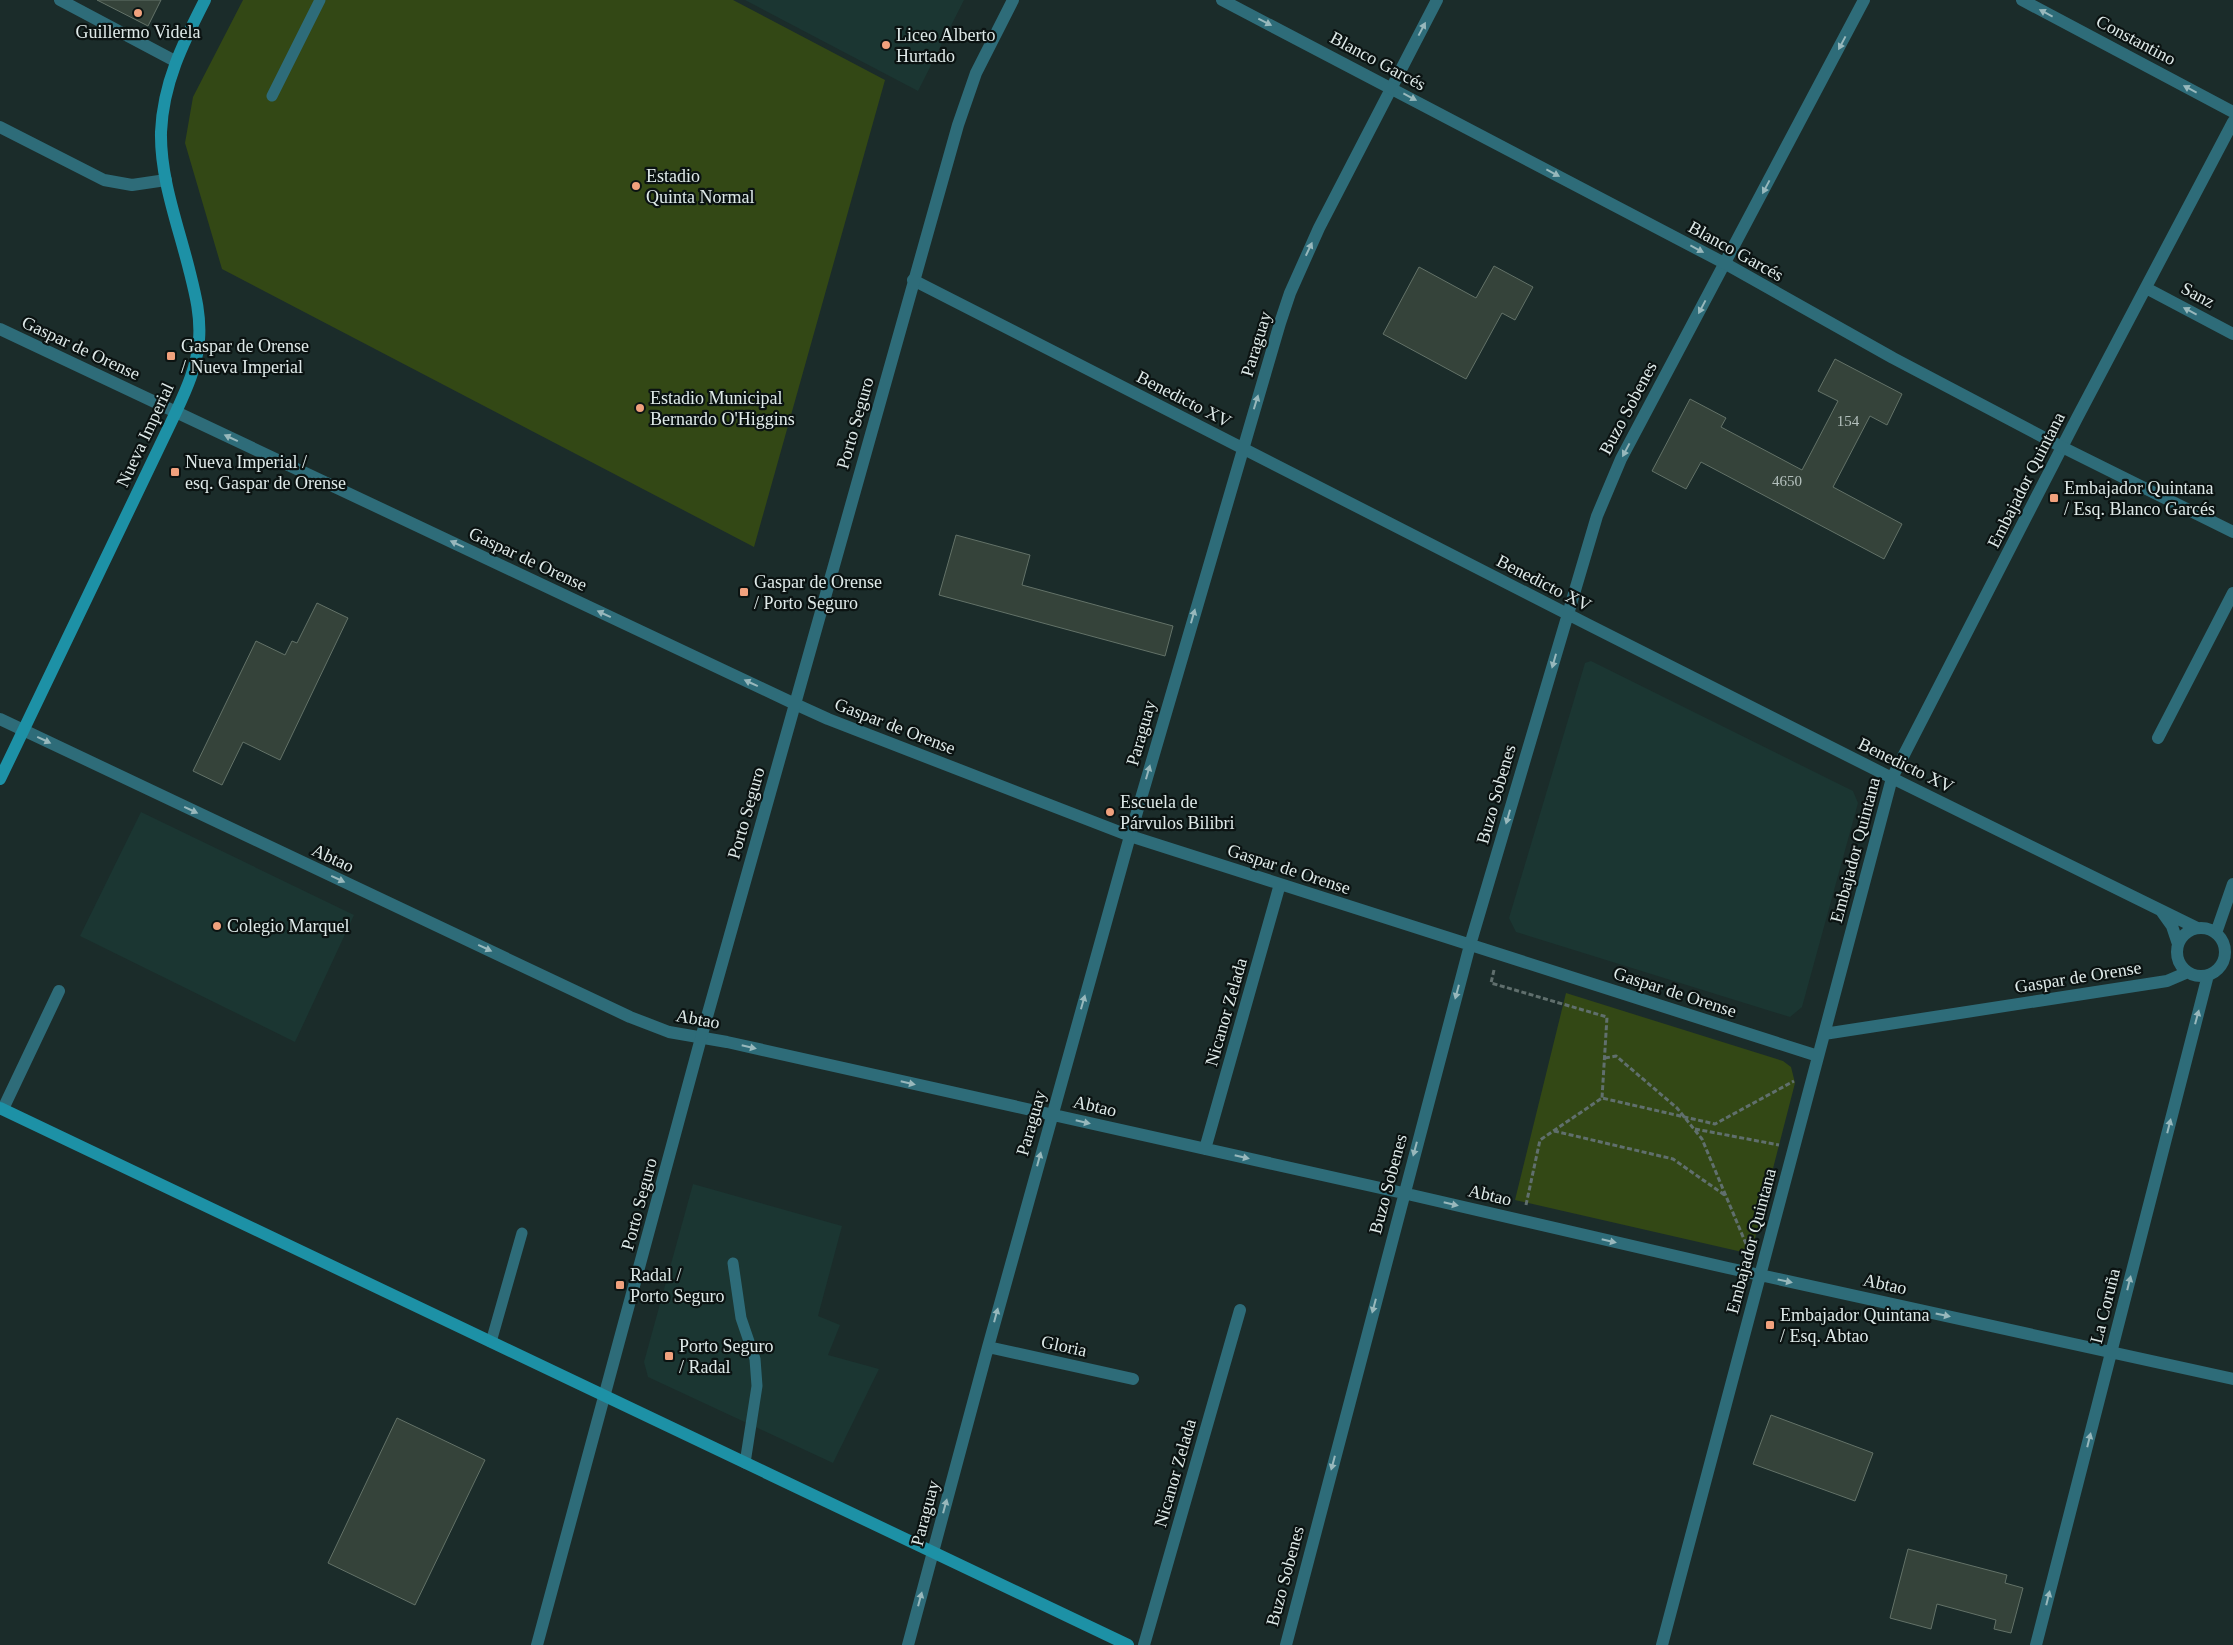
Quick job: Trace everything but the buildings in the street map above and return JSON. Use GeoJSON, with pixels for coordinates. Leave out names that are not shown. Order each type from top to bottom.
{"type":"FeatureCollection","features":[{"type":"Feature","properties":{"kind":"main road","name":"Nueva Imperial"},"geometry":{"type":"LineString","coordinates":[[0,779],[176,412],[195,367],[200,326],[195,292],[166,180],[162,149],[162,117],[166,92],[176,61],[205,0]]}},
{"type":"Feature","properties":{"kind":"main road"},"geometry":{"type":"LineString","coordinates":[[1,1108],[1128,1645]]}},
{"type":"Feature","properties":{"kind":"street"},"geometry":{"type":"LineString","coordinates":[[60,0],[176,61]]}},
{"type":"Feature","properties":{"kind":"street","name":"Porto Seguro"},"geometry":{"type":"LineString","coordinates":[[537,1645],[606,1396],[701,1038],[913,280],[969,91],[1013,0]]}},
{"type":"Feature","properties":{"kind":"street","name":"Blanco Garcés"},"geometry":{"type":"LineString","coordinates":[[1222,0],[1726,264],[1893,358],[2062,447],[2233,532]]}},
{"type":"Feature","properties":{"kind":"street","name":"Paraguay"},"geometry":{"type":"LineString","coordinates":[[908,1645],[988,1347],[1130,836],[1280,323],[1304,260],[1437,0]]}},
{"type":"Feature","properties":{"kind":"street","name":"Buzo Sobenes"},"geometry":{"type":"LineString","coordinates":[[1286,1645],[1403,1193],[1470,945],[1597,516],[1612,478],[1864,0]]}},
{"type":"Feature","properties":{"kind":"street","name":"Constantino"},"geometry":{"type":"LineString","coordinates":[[2022,0],[2233,112]]}},
{"type":"Feature","properties":{"kind":"street","name":"Embajador Quintana"},"geometry":{"type":"LineString","coordinates":[[1662,1645],[1892,778],[2062,447],[2233,122]]}},
{"type":"Feature","properties":{"kind":"street"},"geometry":{"type":"LineString","coordinates":[[0,127],[104,180],[132,185],[166,180]]}},
{"type":"Feature","properties":{"kind":"street","name":"Benedicto XV"},"geometry":{"type":"LineString","coordinates":[[913,280],[1567,615],[2197,928]]}},
{"type":"Feature","properties":{"kind":"street","name":"Sanz"},"geometry":{"type":"LineString","coordinates":[[2146,288],[2233,334]]}},
{"type":"Feature","properties":{"kind":"street","name":"Gaspar de Orense"},"geometry":{"type":"LineString","coordinates":[[0,329],[795,704],[847,726],[1130,836],[1818,1056]]}},
{"type":"Feature","properties":{"kind":"street"},"geometry":{"type":"LineString","coordinates":[[2158,738],[2233,594]]}},
{"type":"Feature","properties":{"kind":"street","name":"Abtao"},"geometry":{"type":"LineString","coordinates":[[0,719],[630,1017],[670,1032],[1052,1115],[1760,1275],[2233,1379]]}},
{"type":"Feature","properties":{"kind":"street","name":"Nicanor Zelada"},"geometry":{"type":"LineString","coordinates":[[1205,1149],[1280,884]]}},
{"type":"Feature","properties":{"kind":"street"},"geometry":{"type":"LineString","coordinates":[[2216,932],[2233,884]]}},
{"type":"Feature","properties":{"kind":"street"},"geometry":{"type":"LineString","coordinates":[[2162,912],[2172,926],[2178,944],[2179,963],[2188,972],[2198,976],[2208,975],[2221,966],[2229,950],[2216,932],[2210,929],[2197,928],[2186,933],[2178,944]]}},
{"type":"Feature","properties":{"kind":"street","name":"Gaspar de Orense"},"geometry":{"type":"LineString","coordinates":[[1824,1034],[2167,981],[2188,972]]}},
{"type":"Feature","properties":{"kind":"street","name":"La Coruña"},"geometry":{"type":"LineString","coordinates":[[2036,1645],[2208,975]]}},
{"type":"Feature","properties":{"kind":"street"},"geometry":{"type":"LineString","coordinates":[[1,1108],[59,990]]}},
{"type":"Feature","properties":{"kind":"street","name":"Nicanor Zelada"},"geometry":{"type":"LineString","coordinates":[[1144,1645],[1240,1310]]}},
{"type":"Feature","properties":{"kind":"street","name":"Gloria"},"geometry":{"type":"LineString","coordinates":[[988,1347],[1133,1379]]}},
{"type":"Feature","properties":{"kind":"lane"},"geometry":{"type":"LineString","coordinates":[[272,96],[320,0]]}},
{"type":"Feature","properties":{"kind":"lane"},"geometry":{"type":"LineString","coordinates":[[491,1342],[522,1233]]}},
{"type":"Feature","properties":{"kind":"lane"},"geometry":{"type":"LineString","coordinates":[[733,1263],[741,1318],[755,1359],[757,1386],[745,1463]]}},
{"type":"Feature","properties":{"kind":"path"},"geometry":{"type":"LineString","coordinates":[[1499,954],[1491,983],[1607,1017],[1602,1098]]}},
{"type":"Feature","properties":{"kind":"path"},"geometry":{"type":"LineString","coordinates":[[1604,1058],[1616,1056],[1684,1117],[1702,1139],[1750,1254],[1764,1259]]}},
{"type":"Feature","properties":{"kind":"path"},"geometry":{"type":"LineString","coordinates":[[1523,1221],[1540,1140],[1602,1098],[1715,1124],[1797,1080],[1801,1081],[1813,1075]]}},
{"type":"Feature","properties":{"kind":"path"},"geometry":{"type":"LineString","coordinates":[[1694,1129],[1783,1146]]}},
{"type":"Feature","properties":{"kind":"path"},"geometry":{"type":"LineString","coordinates":[[1554,1131],[1673,1159],[1726,1197]]}},
{"type":"Feature","properties":{"kind":"shaded area","name":"Liceo Alberto Hurtado"},"geometry":{"type":"Polygon","coordinates":[[[745,0],[964,0],[918,91],[745,0]]]}},
{"type":"Feature","properties":{"kind":"shaded area"},"geometry":{"type":"Polygon","coordinates":[[[1591,661],[1853,791],[1858,803],[1802,1007],[1790,1017],[1516,932],[1509,918],[1585,663],[1591,661]]]}},
{"type":"Feature","properties":{"kind":"shaded area","name":"Colegio Marquel"},"geometry":{"type":"Polygon","coordinates":[[[141,812],[354,915],[295,1042],[80,936],[141,812]]]}},
{"type":"Feature","properties":{"kind":"shaded area"},"geometry":{"type":"Polygon","coordinates":[[[693,1184],[842,1226],[818,1316],[840,1325],[828,1355],[879,1369],[833,1463],[648,1377],[644,1362],[693,1184]]]}},
{"type":"Feature","properties":{"kind":"green space","name":"Estadio Municipal Bernardo O'Higgins"},"geometry":{"type":"Polygon","coordinates":[[[243,0],[733,0],[885,80],[754,547],[222,269],[185,143],[193,97],[243,0]]]}},
{"type":"Feature","properties":{"kind":"green space"},"geometry":{"type":"Polygon","coordinates":[[[1566,993],[1783,1061],[1791,1067],[1795,1083],[1751,1254],[1515,1200],[1566,993]]]}},
{"type":"Feature","properties":{"kind":"place","name":"Guillermo Videla"},"geometry":{"type":"Point","coordinates":[138,13]}},
{"type":"Feature","properties":{"kind":"place","name":"Liceo Alberto Hurtado"},"geometry":{"type":"Point","coordinates":[886,45]}},
{"type":"Feature","properties":{"kind":"place","name":"Estadio Quinta Normal"},"geometry":{"type":"Point","coordinates":[636,186]}},
{"type":"Feature","properties":{"kind":"place","name":"Gaspar de Orense / Nueva Imperial"},"geometry":{"type":"Point","coordinates":[171,356]}},
{"type":"Feature","properties":{"kind":"place","name":"Estadio Municipal Bernardo O'Higgins"},"geometry":{"type":"Point","coordinates":[640,408]}},
{"type":"Feature","properties":{"kind":"place","name":"Nueva Imperial / esq. Gaspar de Orense"},"geometry":{"type":"Point","coordinates":[175,472]}},
{"type":"Feature","properties":{"kind":"place","name":"Embajador Quintana / Esq. Blanco Garcés"},"geometry":{"type":"Point","coordinates":[2054,498]}},
{"type":"Feature","properties":{"kind":"place","name":"Gaspar de Orense / Porto Seguro"},"geometry":{"type":"Point","coordinates":[744,592]}},
{"type":"Feature","properties":{"kind":"place","name":"Escuela de Párvulos Bilibri"},"geometry":{"type":"Point","coordinates":[1110,812]}},
{"type":"Feature","properties":{"kind":"place","name":"Colegio Marquel"},"geometry":{"type":"Point","coordinates":[217,926]}},
{"type":"Feature","properties":{"kind":"place","name":"Radal / Porto Seguro"},"geometry":{"type":"Point","coordinates":[620,1285]}},
{"type":"Feature","properties":{"kind":"place","name":"Embajador Quintana / Esq. Abtao"},"geometry":{"type":"Point","coordinates":[1770,1325]}},
{"type":"Feature","properties":{"kind":"place","name":"Porto Seguro / Radal"},"geometry":{"type":"Point","coordinates":[669,1356]}}]}
